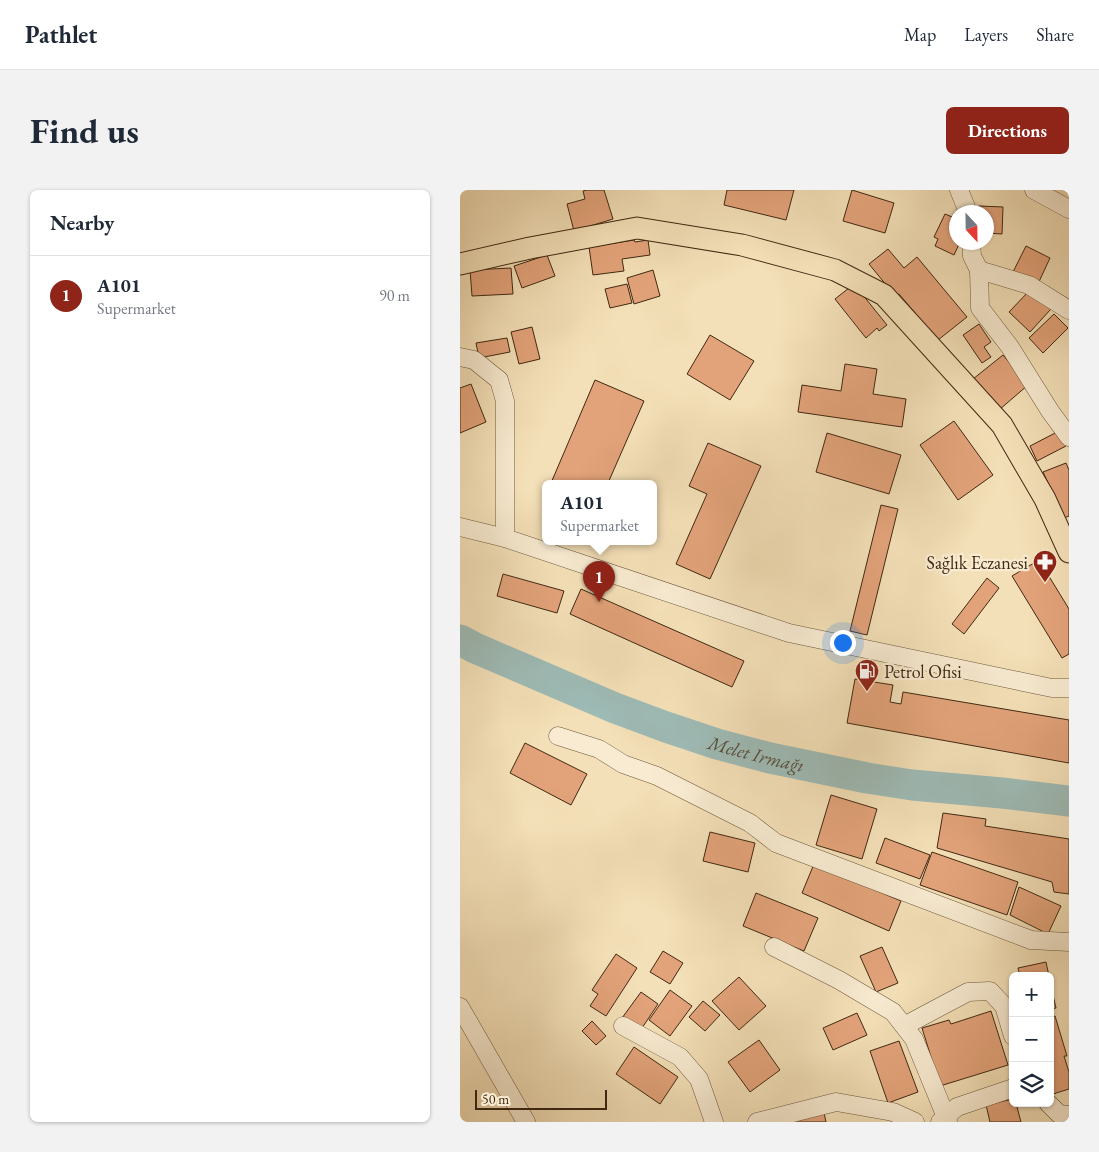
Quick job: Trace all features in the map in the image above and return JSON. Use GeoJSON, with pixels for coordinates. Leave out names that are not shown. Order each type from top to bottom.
{"type":"FeatureCollection","features":[{"type":"Feature","properties":{"kind":"main road"},"geometry":{"type":"LineString","coordinates":[[460,264],[530,248],[637,228],[742,245],[835,270],[884,296],[1002,425],[1046,498],[1069,552]]}},
{"type":"Feature","properties":{"kind":"street"},"geometry":{"type":"LineString","coordinates":[[959,190],[965,205]]}},
{"type":"Feature","properties":{"kind":"street"},"geometry":{"type":"LineString","coordinates":[[1034,190],[1069,209]]}},
{"type":"Feature","properties":{"kind":"street"},"geometry":{"type":"LineString","coordinates":[[972,250],[972,256],[979,270],[980,308],[1010,347],[1050,411],[1069,437]]}},
{"type":"Feature","properties":{"kind":"street"},"geometry":{"type":"LineString","coordinates":[[979,270],[1029,285],[1069,310]]}},
{"type":"Feature","properties":{"kind":"street"},"geometry":{"type":"LineString","coordinates":[[460,357],[474,360],[499,380],[506,401],[505,538]]}},
{"type":"Feature","properties":{"kind":"street"},"geometry":{"type":"LineString","coordinates":[[460,527],[505,538],[789,633],[1052,688],[1069,688]]}},
{"type":"Feature","properties":{"kind":"street"},"geometry":{"type":"LineString","coordinates":[[558,736],[599,749],[624,764],[657,776],[750,822],[776,843],[1031,940],[1069,942]]}},
{"type":"Feature","properties":{"kind":"street"},"geometry":{"type":"LineString","coordinates":[[774,947],[839,980],[893,1012],[914,1039],[945,1120],[957,1107],[1009,1089]]}},
{"type":"Feature","properties":{"kind":"street"},"geometry":{"type":"LineString","coordinates":[[904,1026],[968,992],[990,991],[1004,1006],[1009,1023]]}},
{"type":"Feature","properties":{"kind":"street"},"geometry":{"type":"LineString","coordinates":[[460,1007],[526,1122]]}},
{"type":"Feature","properties":{"kind":"street"},"geometry":{"type":"LineString","coordinates":[[623,1026],[680,1057],[699,1079],[714,1122]]}},
{"type":"Feature","properties":{"kind":"street"},"geometry":{"type":"LineString","coordinates":[[757,1122],[836,1102],[893,1112],[915,1122]]}},
{"type":"Feature","properties":{"kind":"street"},"geometry":{"type":"LineString","coordinates":[[1052,1107],[1059,1114],[1069,1115]]}},
{"type":"Feature","properties":{"kind":"building"},"geometry":{"type":"Polygon","coordinates":[[[604,190],[613,219],[574,231],[567,204],[585,199],[583,191],[604,190]]]}},
{"type":"Feature","properties":{"kind":"building"},"geometry":{"type":"Polygon","coordinates":[[[727,190],[794,190],[786,220],[724,205],[727,190]]]}},
{"type":"Feature","properties":{"kind":"building"},"geometry":{"type":"Polygon","coordinates":[[[852,190],[894,203],[885,233],[843,221],[852,190]]]}},
{"type":"Feature","properties":{"kind":"building"},"geometry":{"type":"Polygon","coordinates":[[[994,207],[1003,207],[1002,234],[994,234],[994,207]]]}},
{"type":"Feature","properties":{"kind":"building"},"geometry":{"type":"Polygon","coordinates":[[[945,214],[949,216],[949,250],[956,250],[954,255],[935,246],[938,239],[934,237],[945,214]]]}},
{"type":"Feature","properties":{"kind":"building"},"geometry":{"type":"Polygon","coordinates":[[[634,240],[635,242],[648,240],[650,255],[622,259],[624,271],[593,275],[589,247],[634,240]]]}},
{"type":"Feature","properties":{"kind":"building"},"geometry":{"type":"Polygon","coordinates":[[[1026,246],[1050,258],[1037,286],[1012,274],[1026,246]]]}},
{"type":"Feature","properties":{"kind":"building"},"geometry":{"type":"Polygon","coordinates":[[[888,249],[904,268],[917,257],[967,317],[938,340],[899,294],[896,297],[869,264],[888,249]]]}},
{"type":"Feature","properties":{"kind":"building"},"geometry":{"type":"Polygon","coordinates":[[[547,255],[555,276],[522,288],[514,266],[547,255]]]}},
{"type":"Feature","properties":{"kind":"building"},"geometry":{"type":"Polygon","coordinates":[[[511,268],[513,294],[472,296],[470,270],[511,268]]]}},
{"type":"Feature","properties":{"kind":"building"},"geometry":{"type":"Polygon","coordinates":[[[653,270],[660,296],[634,304],[627,278],[653,270]]]}},
{"type":"Feature","properties":{"kind":"building"},"geometry":{"type":"Polygon","coordinates":[[[627,284],[632,303],[610,308],[605,289],[627,284]]]}},
{"type":"Feature","properties":{"kind":"building"},"geometry":{"type":"Polygon","coordinates":[[[854,284],[887,325],[879,331],[877,328],[866,338],[835,299],[854,284]]]}},
{"type":"Feature","properties":{"kind":"building"},"geometry":{"type":"Polygon","coordinates":[[[1030,290],[1051,309],[1030,332],[1009,312],[1030,290]]]}},
{"type":"Feature","properties":{"kind":"building"},"geometry":{"type":"Polygon","coordinates":[[[1054,314],[1068,328],[1043,353],[1029,338],[1054,314]]]}},
{"type":"Feature","properties":{"kind":"building"},"geometry":{"type":"Polygon","coordinates":[[[979,324],[991,342],[984,347],[991,357],[982,363],[963,335],[979,324]]]}},
{"type":"Feature","properties":{"kind":"building"},"geometry":{"type":"Polygon","coordinates":[[[532,327],[540,359],[519,364],[511,332],[532,327]]]}},
{"type":"Feature","properties":{"kind":"building"},"geometry":{"type":"Polygon","coordinates":[[[710,335],[754,361],[730,400],[687,374],[710,335]]]}},
{"type":"Feature","properties":{"kind":"building"},"geometry":{"type":"Polygon","coordinates":[[[507,338],[510,352],[479,358],[476,343],[507,338]]]}},
{"type":"Feature","properties":{"kind":"building"},"geometry":{"type":"Polygon","coordinates":[[[1003,355],[1028,385],[999,410],[973,379],[1003,355]]]}},
{"type":"Feature","properties":{"kind":"building"},"geometry":{"type":"Polygon","coordinates":[[[845,364],[877,369],[873,394],[906,399],[902,427],[798,412],[802,385],[841,391],[845,364]]]}},
{"type":"Feature","properties":{"kind":"building"},"geometry":{"type":"Polygon","coordinates":[[[595,380],[644,401],[609,480],[552,480],[595,380]]]}},
{"type":"Feature","properties":{"kind":"building"},"geometry":{"type":"Polygon","coordinates":[[[471,384],[486,422],[460,433],[460,388],[471,384]]]}},
{"type":"Feature","properties":{"kind":"building"},"geometry":{"type":"Polygon","coordinates":[[[954,421],[993,475],[958,500],[920,445],[954,421]]]}},
{"type":"Feature","properties":{"kind":"building"},"geometry":{"type":"Polygon","coordinates":[[[1059,431],[1066,446],[1037,461],[1030,446],[1059,431]]]}},
{"type":"Feature","properties":{"kind":"building"},"geometry":{"type":"Polygon","coordinates":[[[827,433],[901,455],[889,494],[816,472],[827,433]]]}},
{"type":"Feature","properties":{"kind":"building"},"geometry":{"type":"Polygon","coordinates":[[[708,443],[761,466],[710,579],[676,564],[707,494],[689,486],[708,443]]]}},
{"type":"Feature","properties":{"kind":"building"},"geometry":{"type":"Polygon","coordinates":[[[1066,463],[1069,470],[1069,516],[1064,518],[1043,472],[1066,463]]]}},
{"type":"Feature","properties":{"kind":"building"},"geometry":{"type":"Polygon","coordinates":[[[881,505],[898,509],[867,635],[850,631],[881,505]]]}},
{"type":"Feature","properties":{"kind":"building"},"geometry":{"type":"Polygon","coordinates":[[[1039,560],[1069,609],[1069,654],[1062,658],[1012,576],[1039,560]]]}},
{"type":"Feature","properties":{"kind":"building"},"geometry":{"type":"Polygon","coordinates":[[[503,574],[564,591],[557,613],[497,596],[503,574]]]}},
{"type":"Feature","properties":{"kind":"building"},"geometry":{"type":"Polygon","coordinates":[[[987,578],[999,588],[964,634],[952,624],[987,578]]]}},
{"type":"Feature","properties":{"kind":"building"},"geometry":{"type":"Polygon","coordinates":[[[581,589],[744,661],[732,687],[570,614],[581,589]]]}},
{"type":"Feature","properties":{"kind":"building"},"geometry":{"type":"Polygon","coordinates":[[[855,679],[893,685],[890,702],[901,704],[903,692],[1069,720],[1069,763],[847,723],[855,679]]]}},
{"type":"Feature","properties":{"kind":"building"},"geometry":{"type":"Polygon","coordinates":[[[525,743],[587,774],[571,805],[510,773],[525,743]]]}},
{"type":"Feature","properties":{"kind":"building"},"geometry":{"type":"Polygon","coordinates":[[[831,795],[877,809],[862,859],[816,845],[831,795]]]}},
{"type":"Feature","properties":{"kind":"building"},"geometry":{"type":"Polygon","coordinates":[[[943,813],[986,819],[985,826],[1069,839],[1069,894],[1054,892],[1052,882],[937,848],[943,813]]]}},
{"type":"Feature","properties":{"kind":"building"},"geometry":{"type":"Polygon","coordinates":[[[710,832],[755,843],[748,872],[703,861],[710,832]]]}},
{"type":"Feature","properties":{"kind":"building"},"geometry":{"type":"Polygon","coordinates":[[[885,838],[930,855],[920,879],[876,863],[885,838]]]}},
{"type":"Feature","properties":{"kind":"building"},"geometry":{"type":"Polygon","coordinates":[[[932,852],[1018,882],[1007,915],[920,885],[932,852]]]}},
{"type":"Feature","properties":{"kind":"building"},"geometry":{"type":"Polygon","coordinates":[[[814,864],[901,901],[889,931],[802,893],[814,864]]]}},
{"type":"Feature","properties":{"kind":"building"},"geometry":{"type":"Polygon","coordinates":[[[1019,887],[1061,906],[1048,934],[1010,915],[1019,887]]]}},
{"type":"Feature","properties":{"kind":"building"},"geometry":{"type":"Polygon","coordinates":[[[756,893],[818,918],[804,951],[743,926],[756,893]]]}},
{"type":"Feature","properties":{"kind":"building"},"geometry":{"type":"Polygon","coordinates":[[[882,947],[898,983],[876,992],[860,956],[882,947]]]}},
{"type":"Feature","properties":{"kind":"building"},"geometry":{"type":"Polygon","coordinates":[[[663,951],[683,963],[670,984],[650,972],[663,951]]]}},
{"type":"Feature","properties":{"kind":"building"},"geometry":{"type":"Polygon","coordinates":[[[616,954],[637,968],[606,1016],[590,1006],[598,994],[592,990],[616,954]]]}},
{"type":"Feature","properties":{"kind":"building"},"geometry":{"type":"Polygon","coordinates":[[[1046,962],[1048,972],[1019,972],[1018,968],[1046,962]]]}},
{"type":"Feature","properties":{"kind":"building"},"geometry":{"type":"Polygon","coordinates":[[[739,977],[766,1006],[739,1030],[712,1001],[739,977]]]}},
{"type":"Feature","properties":{"kind":"building"},"geometry":{"type":"Polygon","coordinates":[[[670,990],[692,1006],[670,1036],[649,1020],[670,990]]]}},
{"type":"Feature","properties":{"kind":"building"},"geometry":{"type":"Polygon","coordinates":[[[641,992],[658,1004],[640,1031],[622,1018],[641,992]]]}},
{"type":"Feature","properties":{"kind":"building"},"geometry":{"type":"Polygon","coordinates":[[[703,1001],[720,1015],[705,1031],[689,1017],[703,1001]]]}},
{"type":"Feature","properties":{"kind":"building"},"geometry":{"type":"Polygon","coordinates":[[[991,1011],[1008,1065],[940,1086],[922,1028],[949,1020],[951,1024],[991,1011]]]}},
{"type":"Feature","properties":{"kind":"building"},"geometry":{"type":"Polygon","coordinates":[[[857,1013],[867,1035],[833,1050],[823,1028],[857,1013]]]}},
{"type":"Feature","properties":{"kind":"building"},"geometry":{"type":"Polygon","coordinates":[[[1054,1017],[1067,1056],[1064,1056],[1069,1072],[1069,1089],[1054,1094],[1054,1017]]]}},
{"type":"Feature","properties":{"kind":"building"},"geometry":{"type":"Polygon","coordinates":[[[592,1021],[606,1036],[596,1045],[582,1031],[592,1021]]]}},
{"type":"Feature","properties":{"kind":"building"},"geometry":{"type":"Polygon","coordinates":[[[759,1040],[780,1070],[750,1092],[728,1062],[759,1040]]]}},
{"type":"Feature","properties":{"kind":"building"},"geometry":{"type":"Polygon","coordinates":[[[899,1041],[918,1092],[888,1103],[870,1051],[899,1041]]]}},
{"type":"Feature","properties":{"kind":"building"},"geometry":{"type":"Polygon","coordinates":[[[634,1047],[678,1077],[660,1104],[616,1074],[634,1047]]]}},
{"type":"Feature","properties":{"kind":"building"},"geometry":{"type":"Polygon","coordinates":[[[1009,1100],[1009,1107],[1017,1107],[1021,1122],[990,1122],[986,1105],[1009,1100]]]}},
{"type":"Feature","properties":{"kind":"building"},"geometry":{"type":"Polygon","coordinates":[[[824,1113],[826,1122],[795,1122],[795,1119],[824,1113]]]}},
{"type":"Feature","properties":{"kind":"waterway","name":"Melet Irmağı"},"geometry":{"type":"LineString","coordinates":[[460,640],[615,708],[717,744],[770,758],[867,778],[912,785],[1069,801]]}},
{"type":"Feature","properties":{"kind":"place","name":"Sağlık Eczanesi"},"geometry":{"type":"Point","coordinates":[1045,583]}},
{"type":"Feature","properties":{"kind":"place","name":"A101"},"geometry":{"type":"Point","coordinates":[599,602]}},
{"type":"Feature","properties":{"kind":"place","name":"Petrol Ofisi"},"geometry":{"type":"Point","coordinates":[867,692]}}]}
